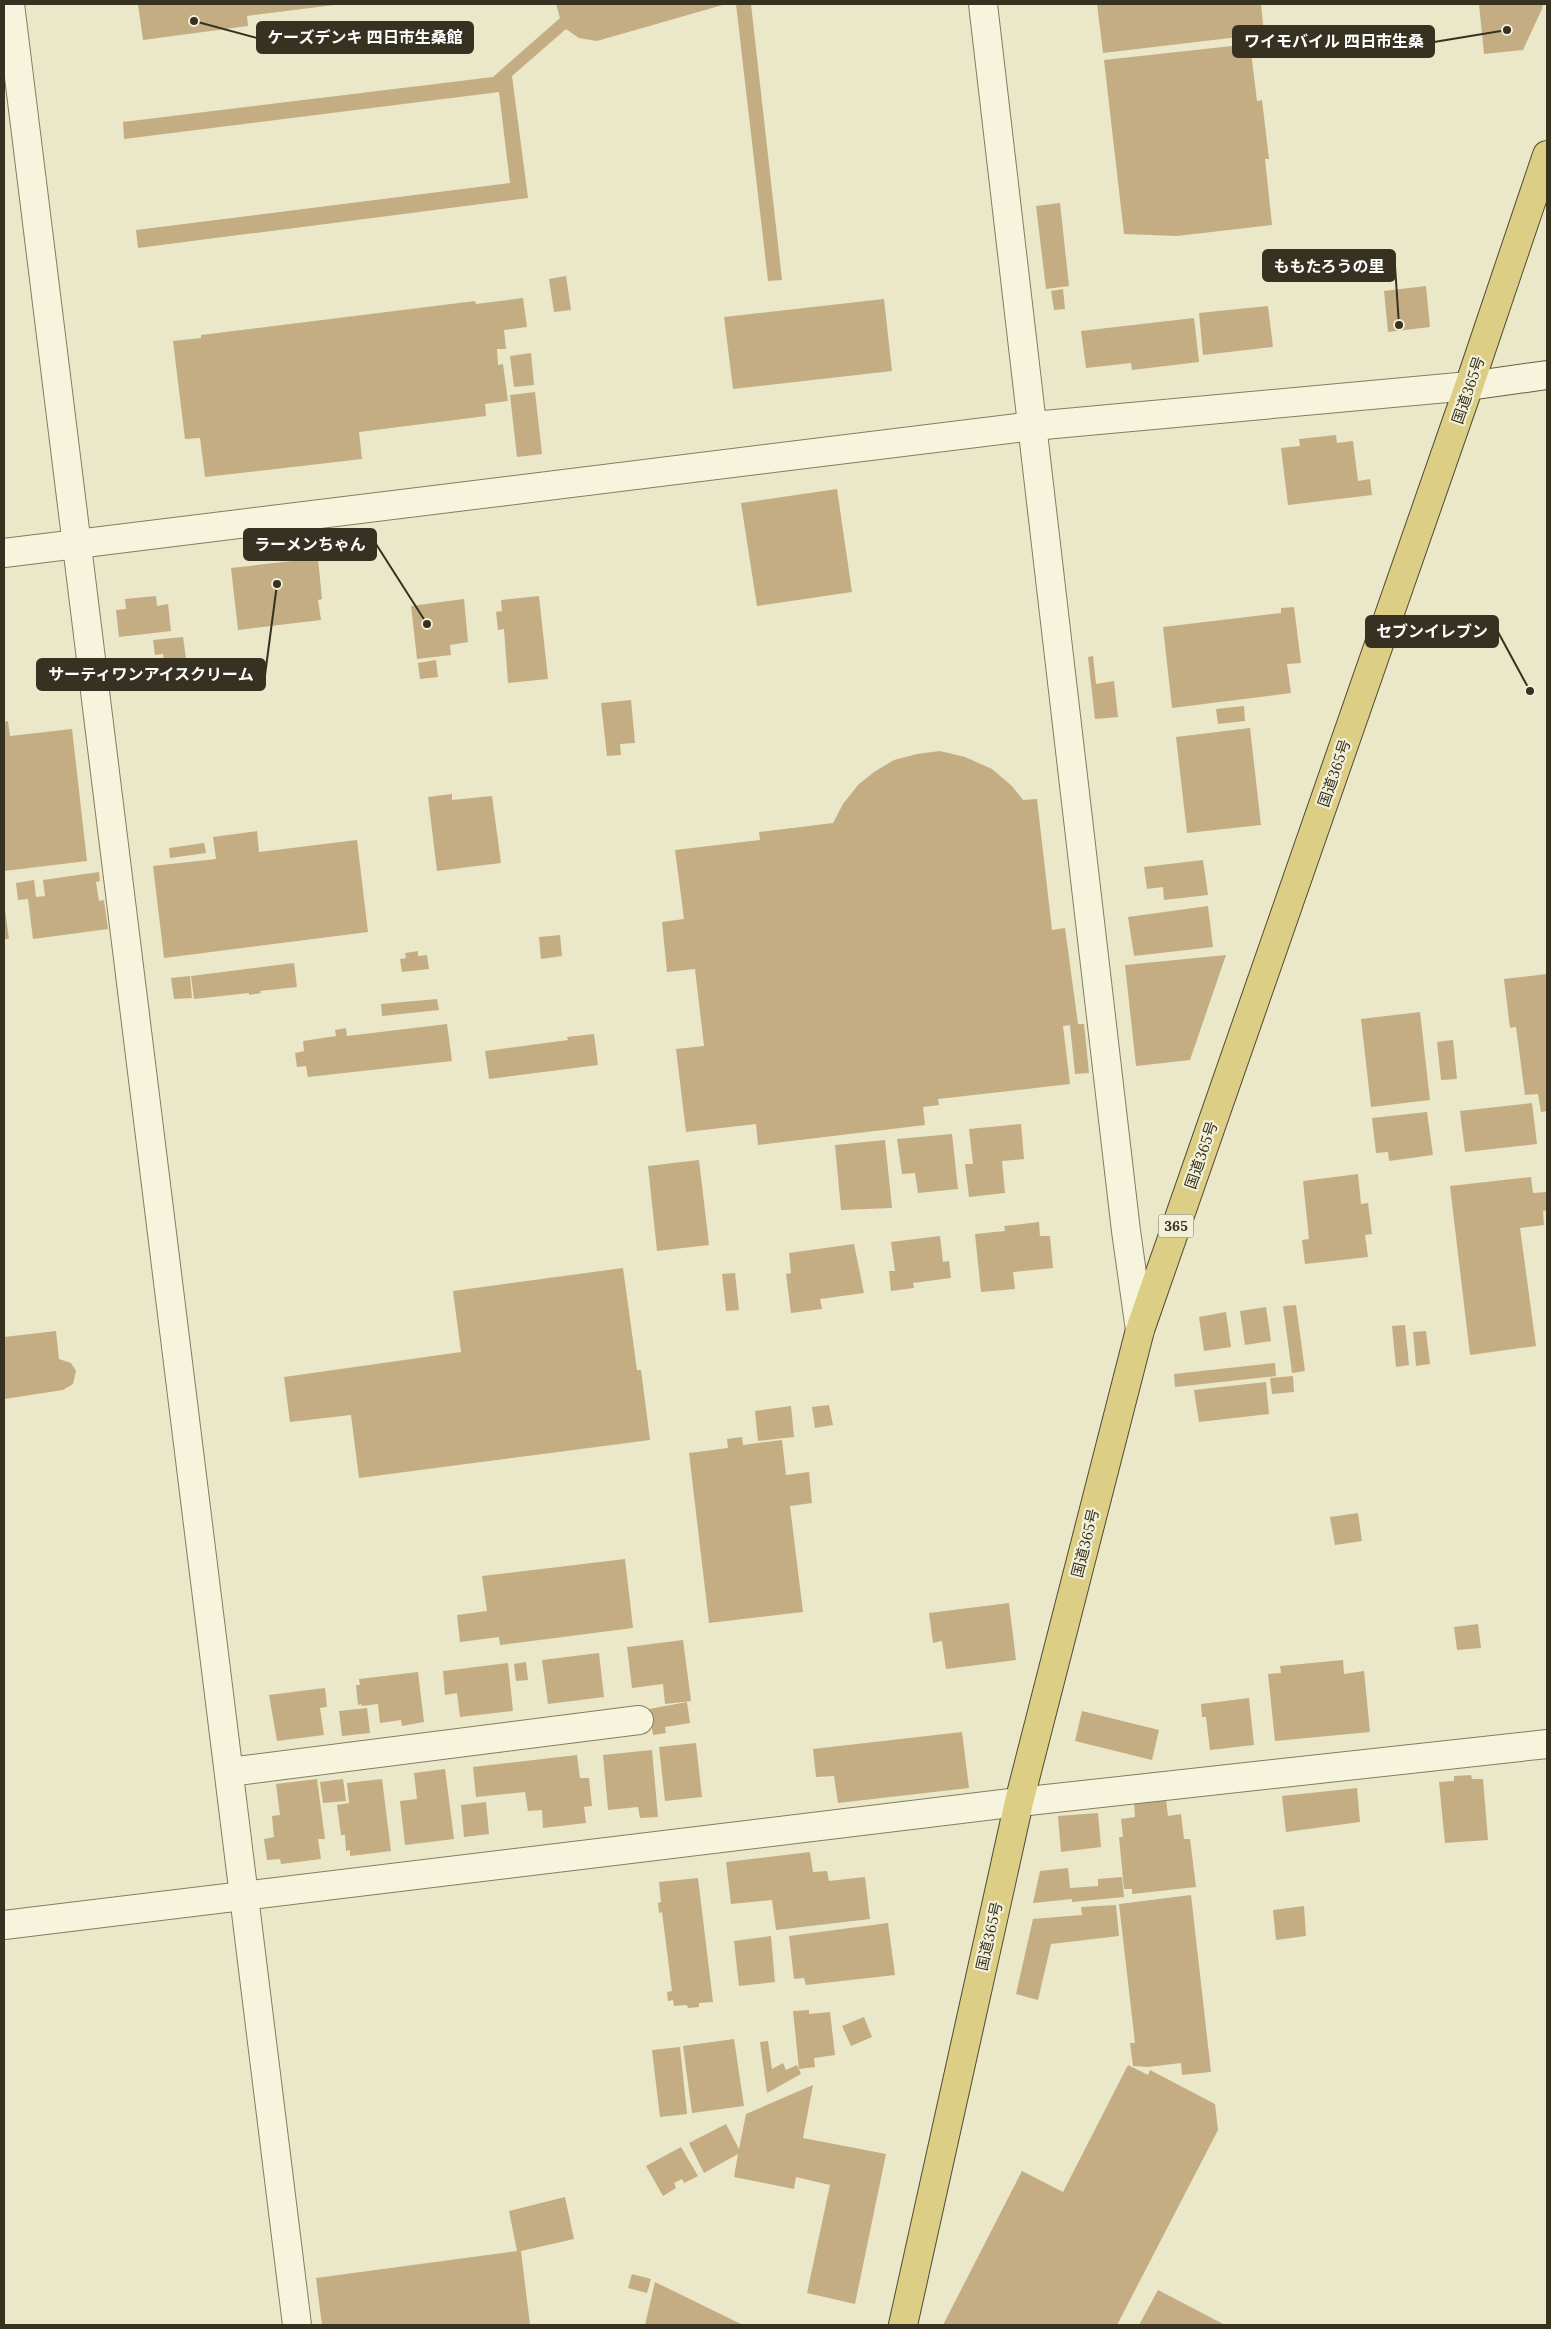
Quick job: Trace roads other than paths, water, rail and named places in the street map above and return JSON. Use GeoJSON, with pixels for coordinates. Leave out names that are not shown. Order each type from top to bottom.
{"type":"FeatureCollection","features":[{"type":"Feature","properties":{"kind":"highway","name":"国道365号"},"geometry":{"type":"LineString","coordinates":[[903,2325],[1019,1802],[1140,1330],[1469,386],[1547,154]]}},
{"type":"Feature","properties":{"kind":"street"},"geometry":{"type":"LineString","coordinates":[[10,4],[298,2325]]}},
{"type":"Feature","properties":{"kind":"street"},"geometry":{"type":"LineString","coordinates":[[983,4],[1126,1231],[1140,1330]]}},
{"type":"Feature","properties":{"kind":"street"},"geometry":{"type":"LineString","coordinates":[[4,553],[1033,426],[1469,386],[1547,375]]}},
{"type":"Feature","properties":{"kind":"street"},"geometry":{"type":"LineString","coordinates":[[229,1772],[639,1720]]}},
{"type":"Feature","properties":{"kind":"street"},"geometry":{"type":"LineString","coordinates":[[4,1925],[1019,1802],[1547,1744]]}},
{"type":"Feature","properties":{"kind":"place","name":"ケーズデンキ 四日市生桑館"},"geometry":{"type":"Point","coordinates":[194,21]}},
{"type":"Feature","properties":{"kind":"place","name":"ワイモバイル 四日市生桑"},"geometry":{"type":"Point","coordinates":[1507,30]}},
{"type":"Feature","properties":{"kind":"place","name":"ももたろうの里"},"geometry":{"type":"Point","coordinates":[1399,325]}},
{"type":"Feature","properties":{"kind":"place","name":"サーティワンアイスクリーム"},"geometry":{"type":"Point","coordinates":[277,584]}},
{"type":"Feature","properties":{"kind":"place","name":"ラーメンちゃん"},"geometry":{"type":"Point","coordinates":[427,624]}},
{"type":"Feature","properties":{"kind":"place","name":"セブンイレブン"},"geometry":{"type":"Point","coordinates":[1530,691]}}]}
